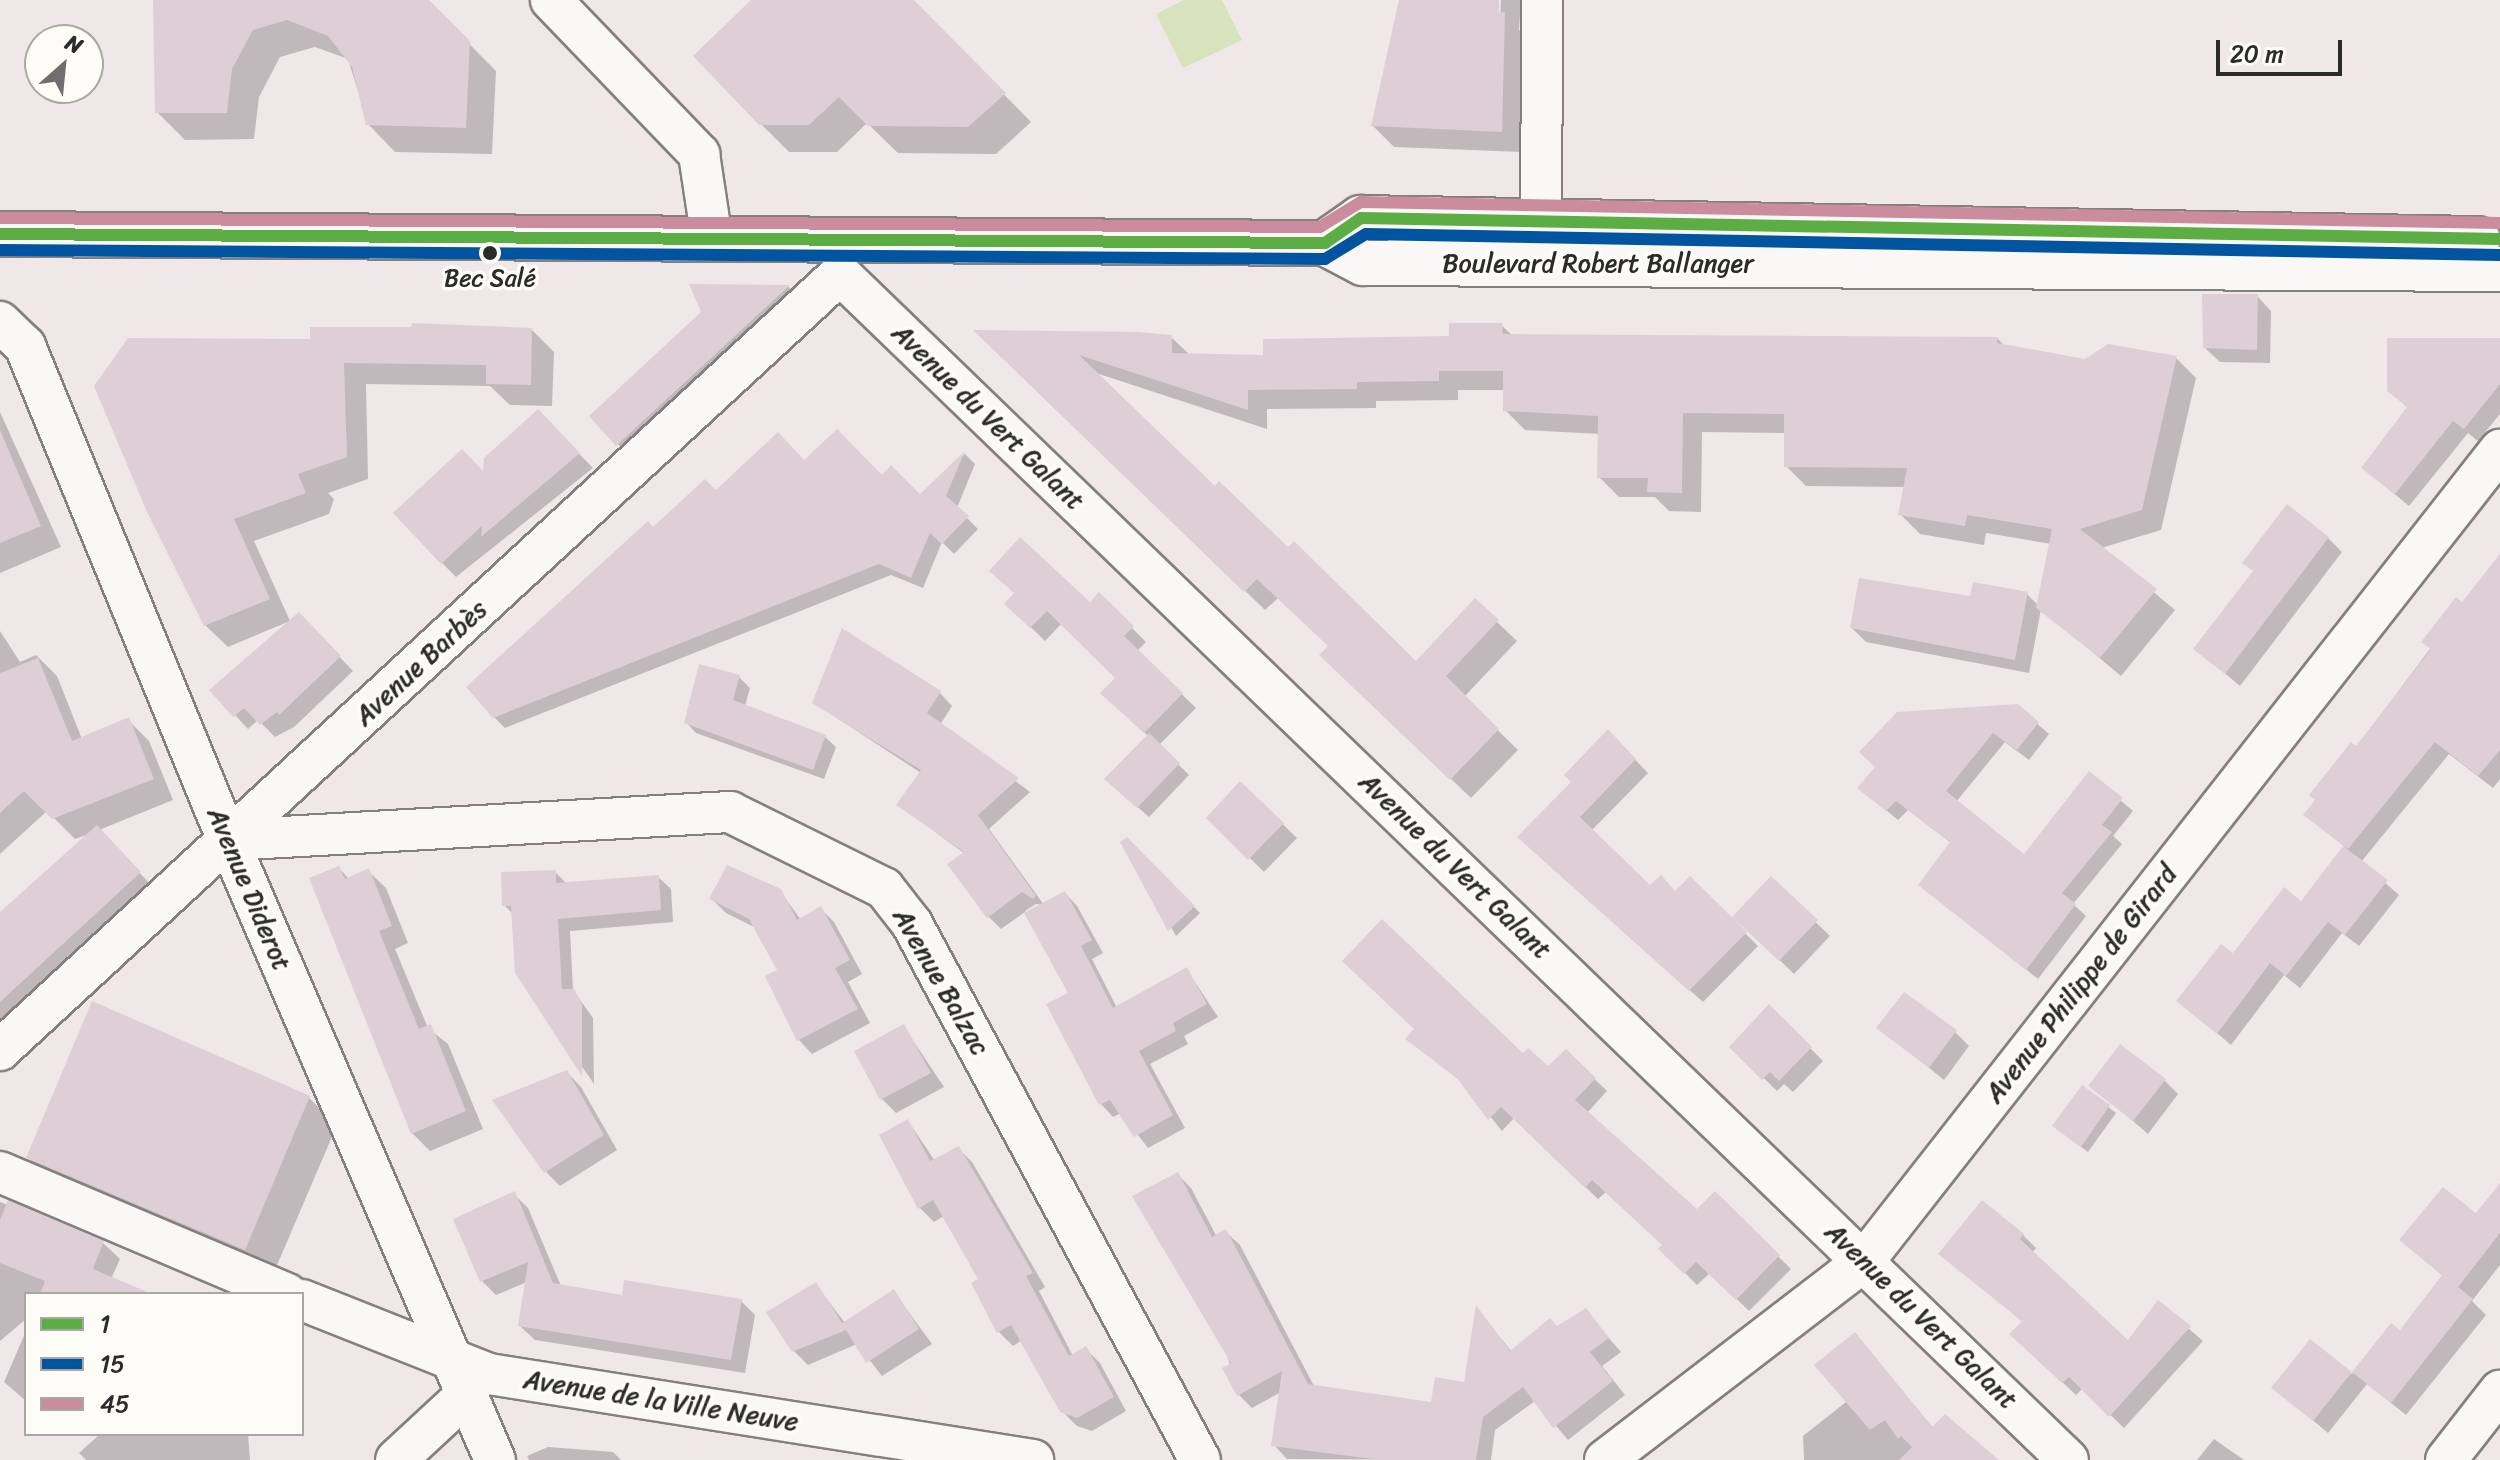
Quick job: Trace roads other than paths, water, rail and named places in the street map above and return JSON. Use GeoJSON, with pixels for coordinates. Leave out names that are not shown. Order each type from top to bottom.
{"type":"FeatureCollection","features":[{"type":"Feature","properties":{"kind":"main road","name":"Boulevard Robert Ballanger"},"geometry":{"type":"LineString","coordinates":[[1325,243],[1361,218],[2500,239]]}},
{"type":"Feature","properties":{"kind":"main road","name":"Boulevard Robert Ballanger"},"geometry":{"type":"LineString","coordinates":[[0,234],[712,240],[839,257],[1325,243],[1363,263],[2500,269]]}},
{"type":"Feature","properties":{"kind":"street"},"geometry":{"type":"LineString","coordinates":[[551,0],[699,154],[712,240]]}},
{"type":"Feature","properties":{"kind":"street"},"geometry":{"type":"LineString","coordinates":[[1541,222],[1542,0]]}},
{"type":"Feature","properties":{"kind":"street","name":"Avenue Barbès"},"geometry":{"type":"LineString","coordinates":[[0,1050],[229,840],[839,257]]}},
{"type":"Feature","properties":{"kind":"street","name":"Avenue du Vert Galant"},"geometry":{"type":"LineString","coordinates":[[839,257],[2068,1460]]}},
{"type":"Feature","properties":{"kind":"street","name":"Avenue Diderot"},"geometry":{"type":"LineString","coordinates":[[0,322],[25,346],[229,840],[495,1460]]}},
{"type":"Feature","properties":{"kind":"street","name":"Avenue Philippe de Girard"},"geometry":{"type":"LineString","coordinates":[[1605,1460],[1864,1261],[2500,450]]}},
{"type":"Feature","properties":{"kind":"street","name":"Avenue Balzac"},"geometry":{"type":"LineString","coordinates":[[229,840],[730,812],[884,888],[912,924],[1200,1460]]}},
{"type":"Feature","properties":{"kind":"street"},"geometry":{"type":"LineString","coordinates":[[0,1172],[282,1292]]}},
{"type":"Feature","properties":{"kind":"street","name":"Avenue de la Ville Neuve"},"geometry":{"type":"LineString","coordinates":[[304,1301],[462,1379],[489,1374],[1033,1460]]}},
{"type":"Feature","properties":{"kind":"street"},"geometry":{"type":"LineString","coordinates":[[396,1460],[462,1379]]}},
{"type":"Feature","properties":{"kind":"street"},"geometry":{"type":"LineString","coordinates":[[2446,1460],[2500,1391]]}},
{"type":"Feature","properties":{"kind":"place","name":"Bec Salé"},"geometry":{"type":"Point","coordinates":[490,253]}}]}
